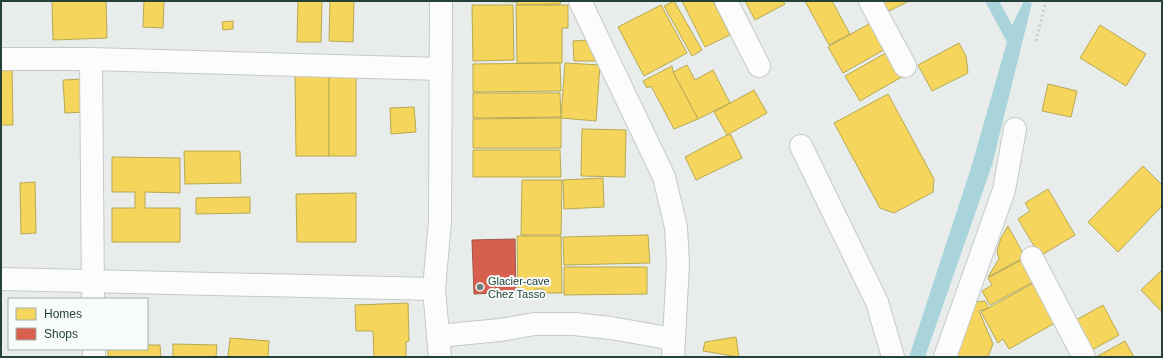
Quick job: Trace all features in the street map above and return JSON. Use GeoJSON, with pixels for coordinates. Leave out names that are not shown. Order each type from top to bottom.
{"type":"FeatureCollection","features":[{"type":"Feature","properties":{"kind":"street"},"geometry":{"type":"LineString","coordinates":[[440,357],[434,289],[440,221],[439,165],[441,1]]}},
{"type":"Feature","properties":{"kind":"street"},"geometry":{"type":"LineString","coordinates":[[438,336],[500,330],[535,324],[574,324],[611,328],[673,348],[678,264],[676,227],[664,177],[580,1]]}},
{"type":"Feature","properties":{"kind":"street"},"geometry":{"type":"LineString","coordinates":[[726,1],[759,66]]}},
{"type":"Feature","properties":{"kind":"street"},"geometry":{"type":"LineString","coordinates":[[870,1],[905,66]]}},
{"type":"Feature","properties":{"kind":"street"},"geometry":{"type":"LineString","coordinates":[[1,60],[90,59],[441,69]]}},
{"type":"Feature","properties":{"kind":"street"},"geometry":{"type":"LineString","coordinates":[[90,59],[92,290]]}},
{"type":"Feature","properties":{"kind":"street"},"geometry":{"type":"LineString","coordinates":[[945,357],[1004,190],[1015,129]]}},
{"type":"Feature","properties":{"kind":"street"},"geometry":{"type":"LineString","coordinates":[[801,146],[877,302],[893,357]]}},
{"type":"Feature","properties":{"kind":"street"},"geometry":{"type":"LineString","coordinates":[[1032,258],[1084,357]]}},
{"type":"Feature","properties":{"kind":"street"},"geometry":{"type":"LineString","coordinates":[[1,279],[92,290],[434,289]]}},
{"type":"Feature","properties":{"kind":"path"},"geometry":{"type":"LineString","coordinates":[[1036,42],[1046,1]]}},
{"type":"Feature","properties":{"kind":"water"},"geometry":{"type":"Polygon","coordinates":[[[985,1],[999,1],[1012,25],[1024,1],[1032,3],[992,165],[925,357],[909,357],[971,168],[1007,42],[985,1]]]}},
{"type":"Feature","properties":{"kind":"building: Homes"},"geometry":{"type":"Polygon","coordinates":[[[52,1],[106,1],[107,38],[53,40],[52,1]]]}},
{"type":"Feature","properties":{"kind":"building: Homes"},"geometry":{"type":"Polygon","coordinates":[[[144,1],[164,1],[163,28],[143,27],[144,1]]]}},
{"type":"Feature","properties":{"kind":"building: Homes"},"geometry":{"type":"Polygon","coordinates":[[[298,1],[322,1],[321,42],[297,42],[298,1]]]}},
{"type":"Feature","properties":{"kind":"building: Homes"},"geometry":{"type":"Polygon","coordinates":[[[330,1],[354,1],[353,42],[329,41],[330,1]]]}},
{"type":"Feature","properties":{"kind":"building: Homes"},"geometry":{"type":"Polygon","coordinates":[[[472,1],[561,1],[560,4],[517,5],[517,2],[472,1]]]}},
{"type":"Feature","properties":{"kind":"building: Homes"},"geometry":{"type":"Polygon","coordinates":[[[674,1],[702,50],[692,56],[664,6],[674,1]]]}},
{"type":"Feature","properties":{"kind":"building: Homes"},"geometry":{"type":"Polygon","coordinates":[[[682,1],[713,1],[730,35],[705,47],[682,1]]]}},
{"type":"Feature","properties":{"kind":"building: Homes"},"geometry":{"type":"Polygon","coordinates":[[[745,1],[783,1],[785,4],[755,20],[745,1]]]}},
{"type":"Feature","properties":{"kind":"building: Homes"},"geometry":{"type":"Polygon","coordinates":[[[805,1],[832,1],[850,34],[829,45],[805,1]]]}},
{"type":"Feature","properties":{"kind":"building: Homes"},"geometry":{"type":"Polygon","coordinates":[[[883,1],[909,1],[889,11],[883,1]]]}},
{"type":"Feature","properties":{"kind":"building: Homes"},"geometry":{"type":"Polygon","coordinates":[[[472,5],[513,5],[514,60],[473,61],[472,5]]]}},
{"type":"Feature","properties":{"kind":"building: Homes"},"geometry":{"type":"Polygon","coordinates":[[[516,5],[568,5],[568,28],[562,28],[562,63],[517,63],[516,5]]]}},
{"type":"Feature","properties":{"kind":"building: Homes"},"geometry":{"type":"Polygon","coordinates":[[[661,5],[687,53],[644,76],[618,27],[661,5]]]}},
{"type":"Feature","properties":{"kind":"building: Homes"},"geometry":{"type":"Polygon","coordinates":[[[233,21],[233,29],[223,30],[222,22],[233,21]]]}},
{"type":"Feature","properties":{"kind":"building: Homes"},"geometry":{"type":"Polygon","coordinates":[[[874,21],[889,47],[843,73],[828,47],[874,21]]]}},
{"type":"Feature","properties":{"kind":"building: Homes"},"geometry":{"type":"Polygon","coordinates":[[[1100,25],[1146,54],[1126,86],[1080,58],[1100,25]]]}},
{"type":"Feature","properties":{"kind":"building: Homes"},"geometry":{"type":"Polygon","coordinates":[[[590,40],[590,48],[597,48],[598,61],[574,61],[573,41],[590,40]]]}},
{"type":"Feature","properties":{"kind":"building: Homes"},"geometry":{"type":"Polygon","coordinates":[[[959,43],[966,56],[968,73],[932,91],[918,65],[959,43]]]}},
{"type":"Feature","properties":{"kind":"building: Homes"},"geometry":{"type":"Polygon","coordinates":[[[891,50],[905,75],[860,101],[845,76],[891,50]]]}},
{"type":"Feature","properties":{"kind":"building: Homes"},"geometry":{"type":"Polygon","coordinates":[[[560,63],[561,91],[473,92],[473,64],[560,63]]]}},
{"type":"Feature","properties":{"kind":"building: Homes"},"geometry":{"type":"Polygon","coordinates":[[[565,63],[600,65],[596,121],[561,118],[565,63]]]}},
{"type":"Feature","properties":{"kind":"building: Homes"},"geometry":{"type":"Polygon","coordinates":[[[687,65],[695,80],[713,70],[730,103],[698,119],[673,72],[687,65]]]}},
{"type":"Feature","properties":{"kind":"building: Homes"},"geometry":{"type":"Polygon","coordinates":[[[672,66],[673,72],[698,119],[674,129],[651,86],[647,88],[643,81],[672,66]]]}},
{"type":"Feature","properties":{"kind":"building: Homes"},"geometry":{"type":"Polygon","coordinates":[[[1,68],[12,68],[13,125],[1,125],[1,68]]]}},
{"type":"Feature","properties":{"kind":"building: Homes"},"geometry":{"type":"Polygon","coordinates":[[[329,69],[329,156],[296,156],[295,70],[329,69]]]}},
{"type":"Feature","properties":{"kind":"building: Homes"},"geometry":{"type":"Polygon","coordinates":[[[329,69],[356,69],[356,156],[329,156],[329,69]]]}},
{"type":"Feature","properties":{"kind":"building: Homes"},"geometry":{"type":"Polygon","coordinates":[[[84,79],[85,112],[65,113],[63,80],[84,79]]]}},
{"type":"Feature","properties":{"kind":"building: Homes"},"geometry":{"type":"Polygon","coordinates":[[[1048,84],[1077,91],[1071,117],[1042,111],[1048,84]]]}},
{"type":"Feature","properties":{"kind":"building: Homes"},"geometry":{"type":"Polygon","coordinates":[[[754,90],[767,113],[727,135],[714,112],[754,90]]]}},
{"type":"Feature","properties":{"kind":"building: Homes"},"geometry":{"type":"Polygon","coordinates":[[[473,93],[560,93],[561,117],[473,118],[473,93]]]}},
{"type":"Feature","properties":{"kind":"building: Homes"},"geometry":{"type":"Polygon","coordinates":[[[888,94],[934,179],[933,192],[894,213],[880,208],[834,123],[888,94]]]}},
{"type":"Feature","properties":{"kind":"building: Homes"},"geometry":{"type":"Polygon","coordinates":[[[414,107],[416,132],[391,134],[390,108],[414,107]]]}},
{"type":"Feature","properties":{"kind":"building: Homes"},"geometry":{"type":"Polygon","coordinates":[[[561,118],[561,148],[473,148],[473,119],[561,118]]]}},
{"type":"Feature","properties":{"kind":"building: Homes"},"geometry":{"type":"Polygon","coordinates":[[[582,129],[626,130],[625,177],[581,176],[582,129]]]}},
{"type":"Feature","properties":{"kind":"building: Homes"},"geometry":{"type":"Polygon","coordinates":[[[727,135],[731,135],[742,158],[696,180],[685,157],[727,135]]]}},
{"type":"Feature","properties":{"kind":"building: Homes"},"geometry":{"type":"Polygon","coordinates":[[[473,150],[560,150],[561,177],[473,177],[473,150]]]}},
{"type":"Feature","properties":{"kind":"building: Homes"},"geometry":{"type":"Polygon","coordinates":[[[184,151],[240,151],[241,183],[185,184],[184,151]]]}},
{"type":"Feature","properties":{"kind":"building: Homes"},"geometry":{"type":"Polygon","coordinates":[[[112,157],[180,158],[180,193],[145,192],[145,208],[180,208],[180,242],[112,242],[112,208],[135,208],[135,192],[112,192],[112,157]]]}},
{"type":"Feature","properties":{"kind":"building: Homes"},"geometry":{"type":"Polygon","coordinates":[[[1143,166],[1162,185],[1162,206],[1118,252],[1088,222],[1143,166]]]}},
{"type":"Feature","properties":{"kind":"building: Homes"},"geometry":{"type":"Polygon","coordinates":[[[603,178],[604,207],[564,209],[563,180],[603,178]]]}},
{"type":"Feature","properties":{"kind":"building: Homes"},"geometry":{"type":"Polygon","coordinates":[[[522,180],[562,180],[561,235],[521,235],[522,180]]]}},
{"type":"Feature","properties":{"kind":"building: Homes"},"geometry":{"type":"Polygon","coordinates":[[[35,182],[36,233],[21,234],[20,183],[35,182]]]}},
{"type":"Feature","properties":{"kind":"building: Homes"},"geometry":{"type":"Polygon","coordinates":[[[1048,189],[1075,235],[1040,256],[1018,219],[1030,211],[1025,203],[1048,189]]]}},
{"type":"Feature","properties":{"kind":"building: Homes"},"geometry":{"type":"Polygon","coordinates":[[[356,193],[356,242],[297,242],[296,194],[356,193]]]}},
{"type":"Feature","properties":{"kind":"building: Homes"},"geometry":{"type":"Polygon","coordinates":[[[250,197],[250,213],[196,214],[196,198],[250,197]]]}},
{"type":"Feature","properties":{"kind":"building: Homes"},"geometry":{"type":"Polygon","coordinates":[[[1008,226],[1025,257],[988,277],[999,259],[997,251],[1001,238],[1008,226]]]}},
{"type":"Feature","properties":{"kind":"building: Homes"},"geometry":{"type":"Polygon","coordinates":[[[648,235],[650,263],[564,265],[563,237],[648,235]]]}},
{"type":"Feature","properties":{"kind":"building: Homes"},"geometry":{"type":"Polygon","coordinates":[[[517,236],[561,236],[562,293],[543,293],[543,289],[535,289],[535,292],[518,293],[517,236]]]}},
{"type":"Feature","properties":{"kind":"building: Homes"},"geometry":{"type":"Polygon","coordinates":[[[1025,258],[1037,280],[990,305],[982,291],[992,285],[988,278],[1025,258]]]}},
{"type":"Feature","properties":{"kind":"building: Homes"},"geometry":{"type":"Polygon","coordinates":[[[564,267],[647,267],[647,294],[564,295],[564,267]]]}},
{"type":"Feature","properties":{"kind":"building: Homes"},"geometry":{"type":"Polygon","coordinates":[[[1162,270],[1162,312],[1141,290],[1162,270]]]}},
{"type":"Feature","properties":{"kind":"building: Homes"},"geometry":{"type":"Polygon","coordinates":[[[1039,280],[1062,319],[1009,349],[1003,339],[998,343],[981,312],[1039,280]]]}},
{"type":"Feature","properties":{"kind":"building: Homes"},"geometry":{"type":"Polygon","coordinates":[[[985,301],[989,308],[979,311],[993,344],[988,357],[952,357],[976,302],[985,301]]]}},
{"type":"Feature","properties":{"kind":"building: Homes"},"geometry":{"type":"Polygon","coordinates":[[[408,303],[409,341],[406,342],[406,357],[374,357],[373,331],[356,331],[355,305],[408,303]]]}},
{"type":"Feature","properties":{"kind":"building: Homes"},"geometry":{"type":"Polygon","coordinates":[[[1103,305],[1119,335],[1092,350],[1076,320],[1103,305]]]}},
{"type":"Feature","properties":{"kind":"building: Homes"},"geometry":{"type":"Polygon","coordinates":[[[736,337],[739,357],[703,351],[705,342],[736,337]]]}},
{"type":"Feature","properties":{"kind":"building: Homes"},"geometry":{"type":"Polygon","coordinates":[[[230,338],[269,341],[268,357],[228,357],[230,338]]]}},
{"type":"Feature","properties":{"kind":"building: Homes"},"geometry":{"type":"Polygon","coordinates":[[[1125,341],[1134,357],[1096,357],[1125,341]]]}},
{"type":"Feature","properties":{"kind":"building: Homes"},"geometry":{"type":"Polygon","coordinates":[[[173,344],[217,345],[216,357],[173,357],[173,344]]]}},
{"type":"Feature","properties":{"kind":"building: Homes"},"geometry":{"type":"Polygon","coordinates":[[[148,345],[160,345],[161,357],[108,357],[108,350],[148,350],[148,345]]]}},
{"type":"Feature","properties":{"kind":"building: Shops"},"geometry":{"type":"Polygon","coordinates":[[[515,239],[516,292],[474,294],[472,240],[515,239]]]}},
{"type":"Feature","properties":{"kind":"place","name":"Glacier-cave Chez Tasso"},"geometry":{"type":"Point","coordinates":[480,287]}}]}
